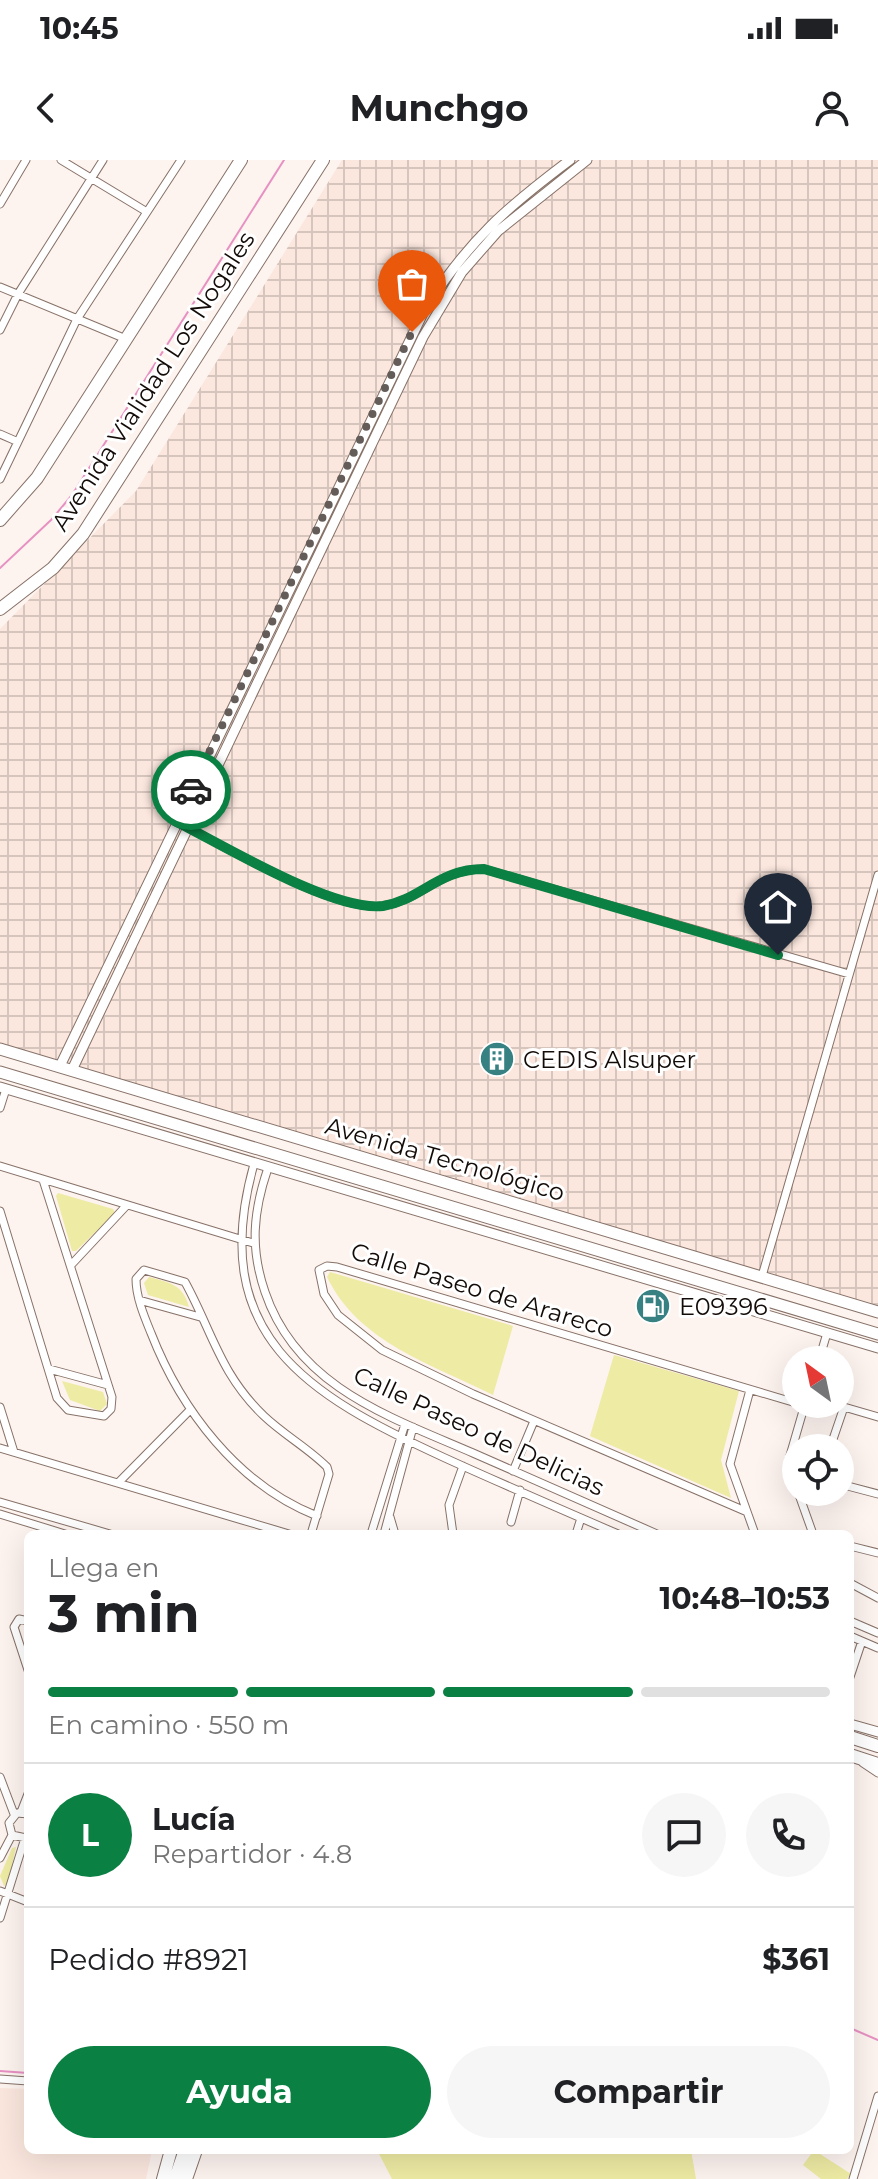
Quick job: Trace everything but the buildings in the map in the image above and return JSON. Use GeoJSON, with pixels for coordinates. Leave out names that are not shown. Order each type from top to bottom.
{"type":"FeatureCollection","features":[{"type":"Feature","properties":{"kind":"highway","name":"Avenida Vialidad Los Nogales"},"geometry":{"type":"LineString","coordinates":[[0,520],[37,478],[241,160]]}},
{"type":"Feature","properties":{"kind":"highway","name":"Avenida Vialidad Los Nogales"},"geometry":{"type":"LineString","coordinates":[[0,609],[53,568],[83,534],[323,160]]}},
{"type":"Feature","properties":{"kind":"highway"},"geometry":{"type":"LineString","coordinates":[[854,1738],[875,1744]]}},
{"type":"Feature","properties":{"kind":"highway"},"geometry":{"type":"LineString","coordinates":[[854,1756],[878,1764]]}},
{"type":"Feature","properties":{"kind":"highway"},"geometry":{"type":"LineString","coordinates":[[163,2179],[170,2154]]}},
{"type":"Feature","properties":{"kind":"highway"},"geometry":{"type":"LineString","coordinates":[[175,2179],[184,2154]]}},
{"type":"Feature","properties":{"kind":"highway"},"geometry":{"type":"LineString","coordinates":[[186,2179],[195,2154]]}},
{"type":"Feature","properties":{"kind":"main road","name":"Avenida Tecnológico"},"geometry":{"type":"LineString","coordinates":[[0,1049],[878,1312]]}},
{"type":"Feature","properties":{"kind":"main road","name":"Avenida Tecnológico"},"geometry":{"type":"LineString","coordinates":[[0,1072],[878,1334]]}},
{"type":"Feature","properties":{"kind":"main road"},"geometry":{"type":"LineString","coordinates":[[629,1261],[635,1238]]}},
{"type":"Feature","properties":{"kind":"street"},"geometry":{"type":"LineString","coordinates":[[0,204],[26,160]]}},
{"type":"Feature","properties":{"kind":"street"},"geometry":{"type":"LineString","coordinates":[[61,160],[147,212]]}},
{"type":"Feature","properties":{"kind":"street"},"geometry":{"type":"LineString","coordinates":[[0,330],[18,294],[103,160]]}},
{"type":"Feature","properties":{"kind":"street"},"geometry":{"type":"LineString","coordinates":[[0,479],[77,319],[181,160]]}},
{"type":"Feature","properties":{"kind":"street"},"geometry":{"type":"LineString","coordinates":[[60,1066],[175,821],[425,309],[452,267],[480,233],[516,200],[570,160]]}},
{"type":"Feature","properties":{"kind":"street"},"geometry":{"type":"LineString","coordinates":[[72,1070],[417,348],[443,302],[462,272],[498,231],[587,160]]}},
{"type":"Feature","properties":{"kind":"street"},"geometry":{"type":"LineString","coordinates":[[0,287],[126,339]]}},
{"type":"Feature","properties":{"kind":"street"},"geometry":{"type":"LineString","coordinates":[[0,434],[16,441]]}},
{"type":"Feature","properties":{"kind":"street"},"geometry":{"type":"LineString","coordinates":[[175,821],[333,899],[362,907],[397,901],[449,873],[484,869],[849,974]]}},
{"type":"Feature","properties":{"kind":"street"},"geometry":{"type":"LineString","coordinates":[[762,1276],[878,875]]}},
{"type":"Feature","properties":{"kind":"street"},"geometry":{"type":"LineString","coordinates":[[0,1108],[3,1088],[878,1348]]}},
{"type":"Feature","properties":{"kind":"street","name":"Calle Paseo de Delicias"},"geometry":{"type":"LineString","coordinates":[[254,1164],[242,1207],[239,1240],[250,1296],[264,1328],[304,1378],[337,1405],[400,1438],[609,1530]]}},
{"type":"Feature","properties":{"kind":"street"},"geometry":{"type":"LineString","coordinates":[[0,1166],[253,1243]]}},
{"type":"Feature","properties":{"kind":"street","name":"Calle Paseo de Delicias"},"geometry":{"type":"LineString","coordinates":[[268,1168],[255,1215],[253,1243],[270,1309],[297,1353],[329,1383],[405,1424],[648,1530]]}},
{"type":"Feature","properties":{"kind":"street"},"geometry":{"type":"LineString","coordinates":[[0,1211],[60,1404],[76,1413],[99,1418],[108,1413],[113,1405],[43,1180]]}},
{"type":"Feature","properties":{"kind":"street"},"geometry":{"type":"LineString","coordinates":[[71,1265],[127,1205]]}},
{"type":"Feature","properties":{"kind":"street","name":"Calle Paseo de Arareco"},"geometry":{"type":"LineString","coordinates":[[745,1511],[534,1421],[395,1356],[357,1332],[338,1315],[324,1294],[318,1275],[320,1268],[337,1267],[782,1399]]}},
{"type":"Feature","properties":{"kind":"street"},"geometry":{"type":"LineString","coordinates":[[312,1530],[317,1516],[327,1467],[262,1415],[221,1361],[183,1280],[150,1269],[136,1279],[139,1300],[162,1360],[190,1410],[241,1467],[270,1491],[317,1516]]}},
{"type":"Feature","properties":{"kind":"street"},"geometry":{"type":"LineString","coordinates":[[139,1300],[200,1317]]}},
{"type":"Feature","properties":{"kind":"street"},"geometry":{"type":"LineString","coordinates":[[823,1346],[827,1333]]}},
{"type":"Feature","properties":{"kind":"street"},"geometry":{"type":"LineString","coordinates":[[49,1369],[108,1385]]}},
{"type":"Feature","properties":{"kind":"street"},"geometry":{"type":"LineString","coordinates":[[750,1390],[730,1464],[753,1530]]}},
{"type":"Feature","properties":{"kind":"street"},"geometry":{"type":"LineString","coordinates":[[0,1407],[14,1452]]}},
{"type":"Feature","properties":{"kind":"street"},"geometry":{"type":"LineString","coordinates":[[835,1434],[844,1407],[878,1417]]}},
{"type":"Feature","properties":{"kind":"street"},"geometry":{"type":"LineString","coordinates":[[118,1483],[190,1410]]}},
{"type":"Feature","properties":{"kind":"street"},"geometry":{"type":"LineString","coordinates":[[513,1471],[534,1421]]}},
{"type":"Feature","properties":{"kind":"street"},"geometry":{"type":"LineString","coordinates":[[372,1530],[405,1424]]}},
{"type":"Feature","properties":{"kind":"street"},"geometry":{"type":"LineString","coordinates":[[385,1530],[413,1427]]}},
{"type":"Feature","properties":{"kind":"street"},"geometry":{"type":"LineString","coordinates":[[0,1448],[276,1530]]}},
{"type":"Feature","properties":{"kind":"street"},"geometry":{"type":"LineString","coordinates":[[452,1530],[449,1505],[463,1466]]}},
{"type":"Feature","properties":{"kind":"street"},"geometry":{"type":"LineString","coordinates":[[854,1487],[877,1491]]}},
{"type":"Feature","properties":{"kind":"street"},"geometry":{"type":"LineString","coordinates":[[511,1522],[520,1490]]}},
{"type":"Feature","properties":{"kind":"street"},"geometry":{"type":"LineString","coordinates":[[0,1502],[96,1530]]}},
{"type":"Feature","properties":{"kind":"street"},"geometry":{"type":"LineString","coordinates":[[803,1506],[812,1530]]}},
{"type":"Feature","properties":{"kind":"street"},"geometry":{"type":"LineString","coordinates":[[0,1514],[52,1530]]}},
{"type":"Feature","properties":{"kind":"street"},"geometry":{"type":"LineString","coordinates":[[389,1515],[394,1530]]}},
{"type":"Feature","properties":{"kind":"street"},"geometry":{"type":"LineString","coordinates":[[577,1530],[581,1518]]}},
{"type":"Feature","properties":{"kind":"street"},"geometry":{"type":"LineString","coordinates":[[854,1547],[878,1553]]}},
{"type":"Feature","properties":{"kind":"street"},"geometry":{"type":"LineString","coordinates":[[854,1585],[878,1598]]}},
{"type":"Feature","properties":{"kind":"street"},"geometry":{"type":"LineString","coordinates":[[24,1621],[17,1620],[14,1627],[24,1658]]}},
{"type":"Feature","properties":{"kind":"street"},"geometry":{"type":"LineString","coordinates":[[854,1623],[878,1633]]}},
{"type":"Feature","properties":{"kind":"street"},"geometry":{"type":"LineString","coordinates":[[17,1638],[24,1640]]}},
{"type":"Feature","properties":{"kind":"street"},"geometry":{"type":"LineString","coordinates":[[854,1638],[878,1648]]}},
{"type":"Feature","properties":{"kind":"street"},"geometry":{"type":"LineString","coordinates":[[854,1665],[862,1641]]}},
{"type":"Feature","properties":{"kind":"street"},"geometry":{"type":"LineString","coordinates":[[854,1725],[878,1732]]}},
{"type":"Feature","properties":{"kind":"street"},"geometry":{"type":"LineString","coordinates":[[854,1757],[878,1773]]}},
{"type":"Feature","properties":{"kind":"street"},"geometry":{"type":"LineString","coordinates":[[0,1777],[21,1813],[7,1829],[0,1858]]}},
{"type":"Feature","properties":{"kind":"street"},"geometry":{"type":"LineString","coordinates":[[0,1918],[4,1893],[24,1844]]}},
{"type":"Feature","properties":{"kind":"street"},"geometry":{"type":"LineString","coordinates":[[4,1893],[24,1900]]}},
{"type":"Feature","properties":{"kind":"street"},"geometry":{"type":"LineString","coordinates":[[0,2079],[24,2081]]}},
{"type":"Feature","properties":{"kind":"street"},"geometry":{"type":"LineString","coordinates":[[853,2179],[878,2096]]}},
{"type":"Feature","properties":{"kind":"shaded area"},"geometry":{"type":"Polygon","coordinates":[[[342,160],[878,160],[878,1309],[0,1043],[0,629],[136,491],[342,160]]]}},
{"type":"Feature","properties":{"kind":"shaded area"},"geometry":{"type":"Polygon","coordinates":[[[58,1193],[113,1209],[115,1213],[76,1251],[72,1251],[56,1196],[58,1193]]]}},
{"type":"Feature","properties":{"kind":"shaded area"},"geometry":{"type":"Polygon","coordinates":[[[330,1272],[513,1326],[493,1395],[399,1349],[378,1335],[341,1300],[327,1277],[330,1272]]]}},
{"type":"Feature","properties":{"kind":"shaded area"},"geometry":{"type":"Polygon","coordinates":[[[149,1277],[179,1289],[189,1307],[148,1295],[144,1283],[149,1277]]]}},
{"type":"Feature","properties":{"kind":"shaded area"},"geometry":{"type":"Polygon","coordinates":[[[614,1355],[739,1391],[721,1460],[731,1498],[590,1436],[614,1355]]]}},
{"type":"Feature","properties":{"kind":"shaded area"},"geometry":{"type":"Polygon","coordinates":[[[62,1381],[103,1392],[107,1404],[100,1411],[70,1400],[62,1381]]]}},
{"type":"Feature","properties":{"kind":"shaded area"},"geometry":{"type":"Polygon","coordinates":[[[16,1847],[8,1883],[4,1886],[0,1876],[12,1848],[16,1847]]]}},
{"type":"Feature","properties":{"kind":"shaded area"},"geometry":{"type":"Polygon","coordinates":[[[0,2088],[24,2089],[24,2154],[151,2154],[146,2179],[0,2179],[0,2088]]]}},
{"type":"Feature","properties":{"kind":"shaded area"},"geometry":{"type":"Polygon","coordinates":[[[379,2154],[692,2154],[696,2179],[392,2179],[379,2154]]]}},
{"type":"Feature","properties":{"kind":"shaded area"},"geometry":{"type":"Polygon","coordinates":[[[811,2154],[820,2154],[851,2174],[847,2179],[821,2179],[803,2165],[811,2154]]]}},
{"type":"Feature","properties":{"kind":"waterway"},"geometry":{"type":"LineString","coordinates":[[0,568],[51,520],[72,495],[284,160]]}},
{"type":"Feature","properties":{"kind":"waterway"},"geometry":{"type":"LineString","coordinates":[[854,2030],[878,2040]]}},
{"type":"Feature","properties":{"kind":"waterway"},"geometry":{"type":"LineString","coordinates":[[0,2071],[24,2073]]}},
{"type":"Feature","properties":{"kind":"way so far"},"geometry":{"type":"LineString","coordinates":[[191,790],[412,332]]}},
{"type":"Feature","properties":{"kind":"place","name":"CEDIS Alsuper"},"geometry":{"type":"Point","coordinates":[497,1059]}},
{"type":"Feature","properties":{"kind":"place","name":"E09396"},"geometry":{"type":"Point","coordinates":[653,1306]}},
{"type":"Feature","properties":{"kind":"route"},"geometry":{"type":"LineString","coordinates":[[191,790],[175,821],[333,899],[362,907],[386,905],[406,898],[449,873],[484,869],[778,955]]}}]}
